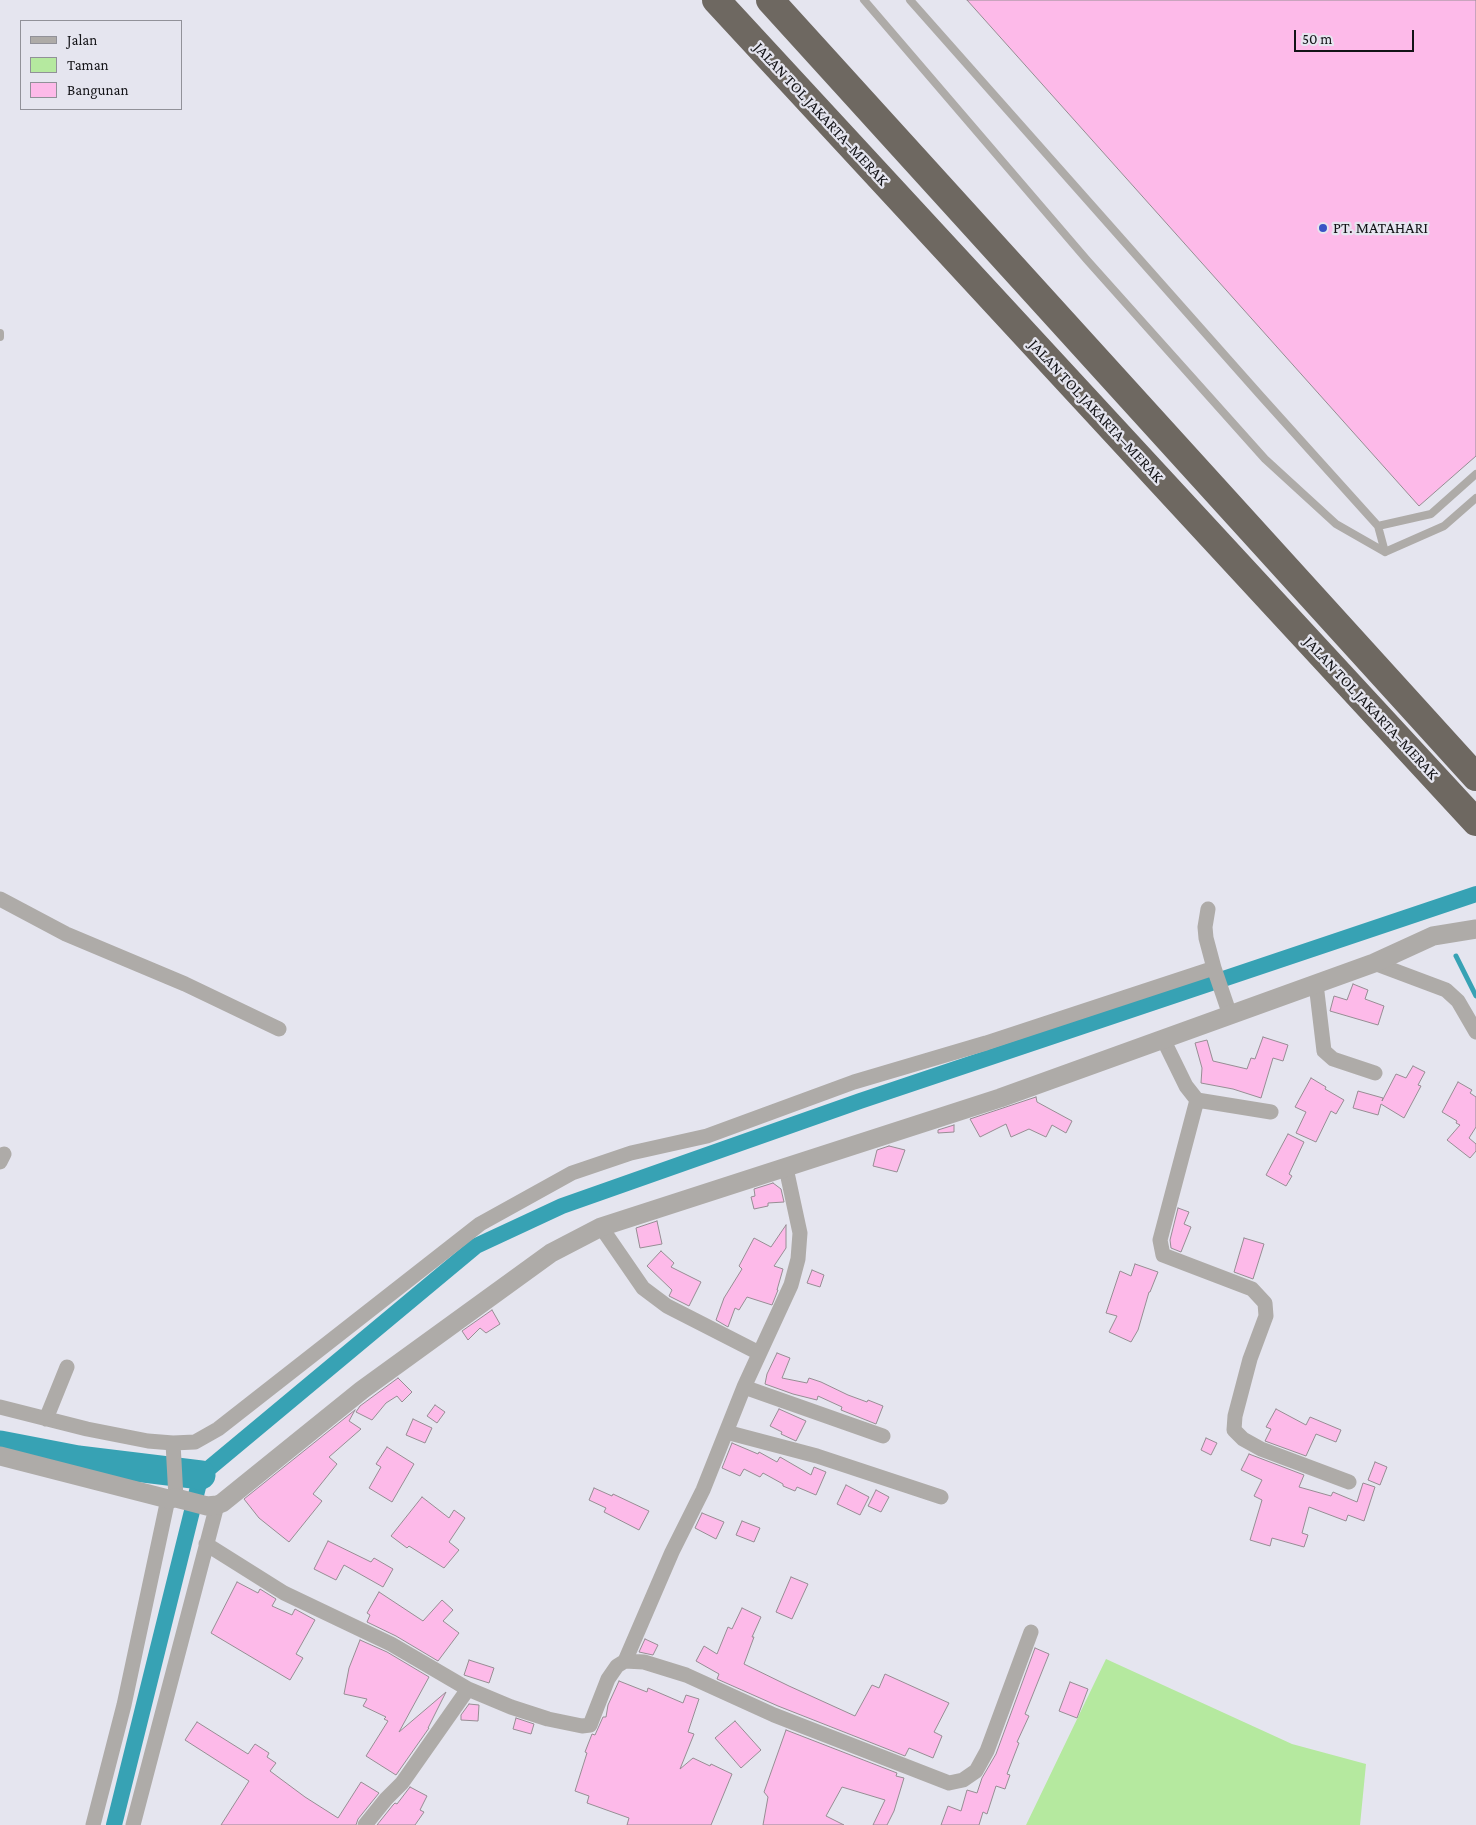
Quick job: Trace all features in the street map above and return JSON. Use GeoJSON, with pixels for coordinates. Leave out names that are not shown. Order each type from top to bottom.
{"type":"FeatureCollection","features":[{"type":"Feature","properties":{"kind":"highway","name":"JALAN TOL JAKARTA–MERAK"},"geometry":{"type":"LineString","coordinates":[[716,0],[1476,822]]}},
{"type":"Feature","properties":{"kind":"highway","name":"JALAN TOL JAKARTA–MERAK"},"geometry":{"type":"LineString","coordinates":[[770,0],[1476,777]]}},
{"type":"Feature","properties":{"kind":"street"},"geometry":{"type":"LineString","coordinates":[[0,899],[66,934],[185,984],[279,1029]]}},
{"type":"Feature","properties":{"kind":"street"},"geometry":{"type":"LineString","coordinates":[[1208,909],[1205,927],[1215,972],[1229,1010]]}},
{"type":"Feature","properties":{"kind":"street"},"geometry":{"type":"LineString","coordinates":[[0,1456],[212,1506],[222,1503],[386,1372],[551,1253],[601,1227],[1000,1098],[1163,1039],[1229,1010],[1316,984],[1374,963],[1433,936],[1476,929]]}},
{"type":"Feature","properties":{"kind":"street"},"geometry":{"type":"LineString","coordinates":[[1374,963],[1446,990],[1458,1001],[1476,1032]]}},
{"type":"Feature","properties":{"kind":"street"},"geometry":{"type":"LineString","coordinates":[[0,1407],[139,1439],[173,1449],[195,1442],[218,1429],[480,1224],[572,1172],[631,1153],[707,1136],[854,1082],[1215,972]]}},
{"type":"Feature","properties":{"kind":"street"},"geometry":{"type":"LineString","coordinates":[[1316,984],[1324,1051],[1333,1059],[1375,1073]]}},
{"type":"Feature","properties":{"kind":"street"},"geometry":{"type":"LineString","coordinates":[[1163,1039],[1186,1086],[1197,1100],[1271,1112]]}},
{"type":"Feature","properties":{"kind":"street"},"geometry":{"type":"LineString","coordinates":[[1197,1100],[1160,1240],[1163,1255],[1252,1289],[1265,1303],[1266,1316],[1250,1359],[1235,1416],[1234,1430],[1243,1439],[1261,1449],[1349,1482]]}},
{"type":"Feature","properties":{"kind":"street"},"geometry":{"type":"LineString","coordinates":[[206,1544],[284,1593],[391,1644],[468,1689],[511,1707],[548,1719],[582,1726],[590,1725],[608,1679],[617,1666],[625,1661],[672,1552],[703,1490],[744,1387],[791,1285],[798,1259],[800,1233],[786,1168]]}},
{"type":"Feature","properties":{"kind":"street"},"geometry":{"type":"LineString","coordinates":[[601,1227],[643,1288],[666,1306],[759,1353]]}},
{"type":"Feature","properties":{"kind":"street"},"geometry":{"type":"LineString","coordinates":[[46,1419],[67,1367]]}},
{"type":"Feature","properties":{"kind":"street"},"geometry":{"type":"LineString","coordinates":[[744,1387],[883,1436]]}},
{"type":"Feature","properties":{"kind":"street"},"geometry":{"type":"LineString","coordinates":[[726,1432],[817,1456],[941,1497]]}},
{"type":"Feature","properties":{"kind":"street"},"geometry":{"type":"LineString","coordinates":[[93,1825],[176,1497],[173,1449]]}},
{"type":"Feature","properties":{"kind":"street"},"geometry":{"type":"LineString","coordinates":[[133,1825],[206,1544],[212,1506]]}},
{"type":"Feature","properties":{"kind":"street"},"geometry":{"type":"LineString","coordinates":[[625,1661],[644,1662],[686,1675],[774,1715],[949,1783],[963,1780],[976,1771],[980,1764],[1031,1632]]}},
{"type":"Feature","properties":{"kind":"street"},"geometry":{"type":"LineString","coordinates":[[365,1825],[402,1783],[468,1689]]}},
{"type":"Feature","properties":{"kind":"lane"},"geometry":{"type":"LineString","coordinates":[[864,0],[1087,260],[1265,459],[1336,524],[1386,552]]}},
{"type":"Feature","properties":{"kind":"lane"},"geometry":{"type":"LineString","coordinates":[[910,0],[1378,526],[1386,552]]}},
{"type":"Feature","properties":{"kind":"lane"},"geometry":{"type":"LineString","coordinates":[[1378,526],[1431,514],[1476,474]]}},
{"type":"Feature","properties":{"kind":"lane"},"geometry":{"type":"LineString","coordinates":[[1386,552],[1444,526],[1476,498]]}},
{"type":"Feature","properties":{"kind":"green space"},"geometry":{"type":"Polygon","coordinates":[[[1106,1659],[1292,1744],[1366,1764],[1360,1825],[1026,1825],[1106,1659]]]}},
{"type":"Feature","properties":{"kind":"building","name":"PT. MATAHARI"},"geometry":{"type":"Polygon","coordinates":[[[967,0],[1476,0],[1476,456],[1419,506],[967,0]]]}},
{"type":"Feature","properties":{"kind":"building"},"geometry":{"type":"Polygon","coordinates":[[[1353,984],[1368,990],[1365,999],[1384,1006],[1378,1025],[1330,1011],[1334,996],[1347,1000],[1353,984]]]}},
{"type":"Feature","properties":{"kind":"building"},"geometry":{"type":"Polygon","coordinates":[[[1263,1037],[1288,1045],[1283,1061],[1273,1058],[1261,1098],[1233,1089],[1201,1083],[1202,1068],[1195,1043],[1207,1040],[1213,1061],[1247,1069],[1251,1058],[1255,1059],[1263,1037]]]}},
{"type":"Feature","properties":{"kind":"building"},"geometry":{"type":"Polygon","coordinates":[[[1413,1066],[1425,1072],[1418,1085],[1421,1086],[1404,1118],[1381,1104],[1378,1115],[1353,1108],[1358,1091],[1383,1098],[1382,1101],[1396,1074],[1406,1078],[1413,1066]]]}},
{"type":"Feature","properties":{"kind":"building"},"geometry":{"type":"Polygon","coordinates":[[[1311,1078],[1344,1100],[1336,1114],[1331,1111],[1316,1142],[1296,1133],[1306,1112],[1295,1107],[1311,1078]]]}},
{"type":"Feature","properties":{"kind":"building"},"geometry":{"type":"Polygon","coordinates":[[[1458,1082],[1472,1090],[1470,1093],[1476,1097],[1476,1127],[1469,1138],[1476,1144],[1476,1151],[1470,1158],[1447,1140],[1460,1125],[1442,1112],[1458,1082]]]}},
{"type":"Feature","properties":{"kind":"building"},"geometry":{"type":"Polygon","coordinates":[[[1036,1097],[1037,1102],[1072,1121],[1066,1133],[1052,1125],[1046,1137],[1029,1129],[1011,1137],[1006,1124],[980,1137],[970,1119],[1036,1097]]]}},
{"type":"Feature","properties":{"kind":"building"},"geometry":{"type":"Polygon","coordinates":[[[954,1125],[954,1132],[938,1133],[938,1130],[954,1125]]]}},
{"type":"Feature","properties":{"kind":"building"},"geometry":{"type":"Polygon","coordinates":[[[1288,1134],[1304,1142],[1289,1174],[1292,1176],[1286,1186],[1266,1175],[1288,1134]]]}},
{"type":"Feature","properties":{"kind":"building"},"geometry":{"type":"Polygon","coordinates":[[[889,1146],[905,1150],[897,1172],[873,1166],[877,1150],[889,1146]]]}},
{"type":"Feature","properties":{"kind":"building"},"geometry":{"type":"Polygon","coordinates":[[[773,1183],[781,1189],[784,1202],[768,1203],[768,1206],[754,1209],[751,1197],[755,1196],[754,1189],[773,1183]]]}},
{"type":"Feature","properties":{"kind":"building"},"geometry":{"type":"Polygon","coordinates":[[[1178,1208],[1189,1212],[1184,1224],[1191,1227],[1181,1252],[1171,1248],[1170,1240],[1178,1208]]]}},
{"type":"Feature","properties":{"kind":"building"},"geometry":{"type":"Polygon","coordinates":[[[657,1221],[662,1244],[640,1248],[636,1228],[657,1221]]]}},
{"type":"Feature","properties":{"kind":"building"},"geometry":{"type":"Polygon","coordinates":[[[786,1225],[786,1248],[774,1266],[783,1269],[772,1305],[747,1297],[739,1310],[735,1308],[728,1327],[716,1320],[724,1298],[742,1269],[739,1266],[754,1238],[771,1247],[786,1225]]]}},
{"type":"Feature","properties":{"kind":"building"},"geometry":{"type":"Polygon","coordinates":[[[1244,1238],[1264,1244],[1253,1279],[1234,1272],[1244,1238]]]}},
{"type":"Feature","properties":{"kind":"building"},"geometry":{"type":"Polygon","coordinates":[[[661,1251],[674,1263],[671,1267],[701,1282],[689,1306],[669,1296],[672,1290],[647,1266],[661,1251]]]}},
{"type":"Feature","properties":{"kind":"building"},"geometry":{"type":"Polygon","coordinates":[[[1135,1264],[1158,1272],[1149,1292],[1138,1330],[1131,1342],[1109,1332],[1117,1316],[1106,1313],[1120,1271],[1131,1276],[1135,1264]]]}},
{"type":"Feature","properties":{"kind":"building"},"geometry":{"type":"Polygon","coordinates":[[[812,1270],[824,1275],[820,1287],[807,1283],[812,1270]]]}},
{"type":"Feature","properties":{"kind":"building"},"geometry":{"type":"Polygon","coordinates":[[[492,1310],[500,1324],[486,1333],[480,1328],[468,1340],[462,1331],[492,1310]]]}},
{"type":"Feature","properties":{"kind":"building"},"geometry":{"type":"Polygon","coordinates":[[[777,1353],[790,1358],[782,1378],[807,1383],[809,1378],[848,1395],[883,1406],[876,1424],[841,1410],[842,1407],[818,1396],[817,1400],[765,1384],[767,1374],[777,1353]]]}},
{"type":"Feature","properties":{"kind":"building"},"geometry":{"type":"Polygon","coordinates":[[[398,1378],[412,1392],[402,1402],[397,1396],[386,1403],[372,1420],[356,1412],[360,1406],[398,1378]]]}},
{"type":"Feature","properties":{"kind":"building"},"geometry":{"type":"Polygon","coordinates":[[[435,1405],[445,1412],[437,1423],[427,1416],[435,1405]]]}},
{"type":"Feature","properties":{"kind":"building"},"geometry":{"type":"Polygon","coordinates":[[[779,1409],[806,1421],[796,1441],[770,1426],[779,1409]]]}},
{"type":"Feature","properties":{"kind":"building"},"geometry":{"type":"Polygon","coordinates":[[[1276,1409],[1306,1425],[1310,1417],[1341,1430],[1336,1442],[1316,1434],[1306,1456],[1265,1441],[1271,1429],[1266,1427],[1276,1409]]]}},
{"type":"Feature","properties":{"kind":"building"},"geometry":{"type":"Polygon","coordinates":[[[355,1410],[349,1421],[361,1429],[329,1457],[337,1464],[313,1494],[322,1501],[289,1542],[259,1518],[244,1499],[355,1410]]]}},
{"type":"Feature","properties":{"kind":"building"},"geometry":{"type":"Polygon","coordinates":[[[413,1419],[432,1428],[425,1443],[406,1435],[413,1419]]]}},
{"type":"Feature","properties":{"kind":"building"},"geometry":{"type":"Polygon","coordinates":[[[1206,1438],[1217,1443],[1211,1455],[1201,1450],[1206,1438]]]}},
{"type":"Feature","properties":{"kind":"building"},"geometry":{"type":"Polygon","coordinates":[[[732,1443],[758,1454],[759,1452],[777,1462],[780,1457],[811,1475],[814,1467],[826,1472],[816,1495],[797,1487],[795,1491],[783,1486],[783,1484],[763,1473],[760,1477],[744,1469],[740,1476],[722,1468],[732,1443]]]}},
{"type":"Feature","properties":{"kind":"building"},"geometry":{"type":"Polygon","coordinates":[[[387,1447],[414,1464],[392,1502],[369,1488],[381,1467],[376,1464],[387,1447]]]}},
{"type":"Feature","properties":{"kind":"building"},"geometry":{"type":"Polygon","coordinates":[[[1249,1454],[1304,1475],[1299,1487],[1331,1496],[1333,1492],[1357,1502],[1363,1483],[1375,1487],[1364,1521],[1348,1515],[1346,1521],[1309,1507],[1302,1533],[1308,1535],[1304,1547],[1272,1538],[1270,1546],[1250,1540],[1262,1500],[1254,1496],[1262,1480],[1241,1470],[1249,1454]]]}},
{"type":"Feature","properties":{"kind":"building"},"geometry":{"type":"Polygon","coordinates":[[[1375,1462],[1387,1467],[1380,1485],[1368,1480],[1375,1462]]]}},
{"type":"Feature","properties":{"kind":"building"},"geometry":{"type":"Polygon","coordinates":[[[846,1485],[869,1497],[860,1515],[837,1504],[846,1485]]]}},
{"type":"Feature","properties":{"kind":"building"},"geometry":{"type":"Polygon","coordinates":[[[594,1488],[612,1496],[613,1494],[649,1511],[639,1530],[604,1512],[606,1508],[589,1500],[594,1488]]]}},
{"type":"Feature","properties":{"kind":"building"},"geometry":{"type":"Polygon","coordinates":[[[876,1490],[889,1497],[881,1512],[868,1506],[876,1490]]]}},
{"type":"Feature","properties":{"kind":"building"},"geometry":{"type":"Polygon","coordinates":[[[422,1497],[449,1518],[454,1510],[465,1518],[449,1542],[459,1550],[444,1568],[409,1546],[407,1548],[391,1536],[422,1497]]]}},
{"type":"Feature","properties":{"kind":"building"},"geometry":{"type":"Polygon","coordinates":[[[702,1513],[724,1522],[716,1539],[695,1528],[702,1513]]]}},
{"type":"Feature","properties":{"kind":"building"},"geometry":{"type":"Polygon","coordinates":[[[742,1521],[760,1528],[754,1542],[736,1535],[742,1521]]]}},
{"type":"Feature","properties":{"kind":"building"},"geometry":{"type":"Polygon","coordinates":[[[328,1541],[371,1562],[374,1558],[393,1569],[383,1587],[344,1565],[336,1580],[314,1569],[328,1541]]]}},
{"type":"Feature","properties":{"kind":"building"},"geometry":{"type":"Polygon","coordinates":[[[791,1577],[808,1584],[792,1619],[776,1612],[791,1577]]]}},
{"type":"Feature","properties":{"kind":"building"},"geometry":{"type":"Polygon","coordinates":[[[237,1582],[258,1593],[260,1589],[276,1599],[272,1606],[292,1615],[295,1609],[315,1620],[296,1654],[303,1658],[290,1680],[211,1633],[237,1582]]]}},
{"type":"Feature","properties":{"kind":"building"},"geometry":{"type":"Polygon","coordinates":[[[379,1592],[423,1621],[442,1600],[453,1610],[443,1621],[459,1633],[438,1661],[396,1636],[367,1622],[370,1615],[367,1613],[379,1592]]]}},
{"type":"Feature","properties":{"kind":"building"},"geometry":{"type":"Polygon","coordinates":[[[742,1608],[761,1617],[752,1637],[754,1637],[744,1664],[789,1686],[855,1716],[872,1685],[879,1688],[885,1674],[949,1703],[934,1732],[942,1736],[933,1758],[909,1748],[905,1756],[778,1706],[717,1679],[719,1674],[696,1661],[704,1646],[717,1654],[728,1627],[732,1629],[742,1608]]]}},
{"type":"Feature","properties":{"kind":"building"},"geometry":{"type":"Polygon","coordinates":[[[645,1639],[658,1645],[653,1655],[639,1652],[645,1639]]]}},
{"type":"Feature","properties":{"kind":"building"},"geometry":{"type":"Polygon","coordinates":[[[360,1640],[387,1652],[429,1677],[399,1732],[446,1692],[429,1728],[396,1775],[366,1756],[388,1721],[384,1719],[386,1717],[363,1706],[367,1699],[344,1694],[349,1668],[360,1640]]]}},
{"type":"Feature","properties":{"kind":"building"},"geometry":{"type":"Polygon","coordinates":[[[1035,1648],[1049,1654],[1025,1714],[1029,1716],[1017,1742],[1019,1743],[1007,1774],[1010,1775],[1005,1789],[996,1786],[987,1814],[983,1812],[979,1825],[941,1825],[948,1806],[961,1811],[967,1790],[977,1793],[982,1778],[996,1754],[1035,1648]]]}},
{"type":"Feature","properties":{"kind":"building"},"geometry":{"type":"Polygon","coordinates":[[[469,1660],[494,1668],[489,1683],[464,1675],[469,1660]]]}},
{"type":"Feature","properties":{"kind":"building"},"geometry":{"type":"Polygon","coordinates":[[[619,1681],[647,1692],[648,1688],[683,1703],[686,1695],[699,1699],[688,1732],[694,1734],[680,1769],[693,1758],[732,1774],[711,1825],[627,1825],[629,1818],[587,1803],[589,1796],[575,1791],[587,1753],[585,1752],[592,1734],[595,1735],[603,1717],[606,1717],[608,1705],[619,1681]]]}},
{"type":"Feature","properties":{"kind":"building"},"geometry":{"type":"Polygon","coordinates":[[[1070,1682],[1088,1689],[1077,1718],[1059,1711],[1070,1682]]]}},
{"type":"Feature","properties":{"kind":"building"},"geometry":{"type":"Polygon","coordinates":[[[469,1704],[479,1705],[478,1721],[461,1720],[461,1715],[469,1704]]]}},
{"type":"Feature","properties":{"kind":"building"},"geometry":{"type":"Polygon","coordinates":[[[516,1718],[534,1724],[531,1734],[513,1729],[516,1718]]]}},
{"type":"Feature","properties":{"kind":"building"},"geometry":{"type":"Polygon","coordinates":[[[735,1721],[761,1750],[741,1768],[715,1738],[735,1721]]]}},
{"type":"Feature","properties":{"kind":"building"},"geometry":{"type":"Polygon","coordinates":[[[197,1722],[248,1754],[255,1744],[269,1753],[267,1757],[276,1763],[270,1771],[338,1818],[361,1782],[379,1793],[358,1819],[356,1825],[221,1825],[249,1781],[185,1740],[197,1722]]]}},
{"type":"Feature","properties":{"kind":"building"},"geometry":{"type":"Polygon","coordinates":[[[786,1730],[897,1773],[896,1776],[904,1778],[894,1811],[887,1825],[873,1825],[885,1800],[842,1787],[826,1816],[844,1825],[763,1825],[768,1797],[764,1792],[786,1730]]]}},
{"type":"Feature","properties":{"kind":"building"},"geometry":{"type":"Polygon","coordinates":[[[410,1787],[427,1796],[420,1810],[424,1812],[415,1825],[377,1825],[393,1805],[397,1804],[410,1787]]]}},
{"type":"Feature","properties":{"kind":"waterway"},"geometry":{"type":"LineString","coordinates":[[114,1825],[201,1475],[476,1246],[562,1206],[860,1101],[1476,894]]}},
{"type":"Feature","properties":{"kind":"waterway"},"geometry":{"type":"LineString","coordinates":[[1456,956],[1476,996]]}},
{"type":"Feature","properties":{"kind":"waterway"},"geometry":{"type":"LineString","coordinates":[[0,1445],[78,1460],[201,1475]]}},
{"type":"Feature","properties":{"kind":"place","name":"PT. MATAHARI"},"geometry":{"type":"Point","coordinates":[1323,228]}}]}
